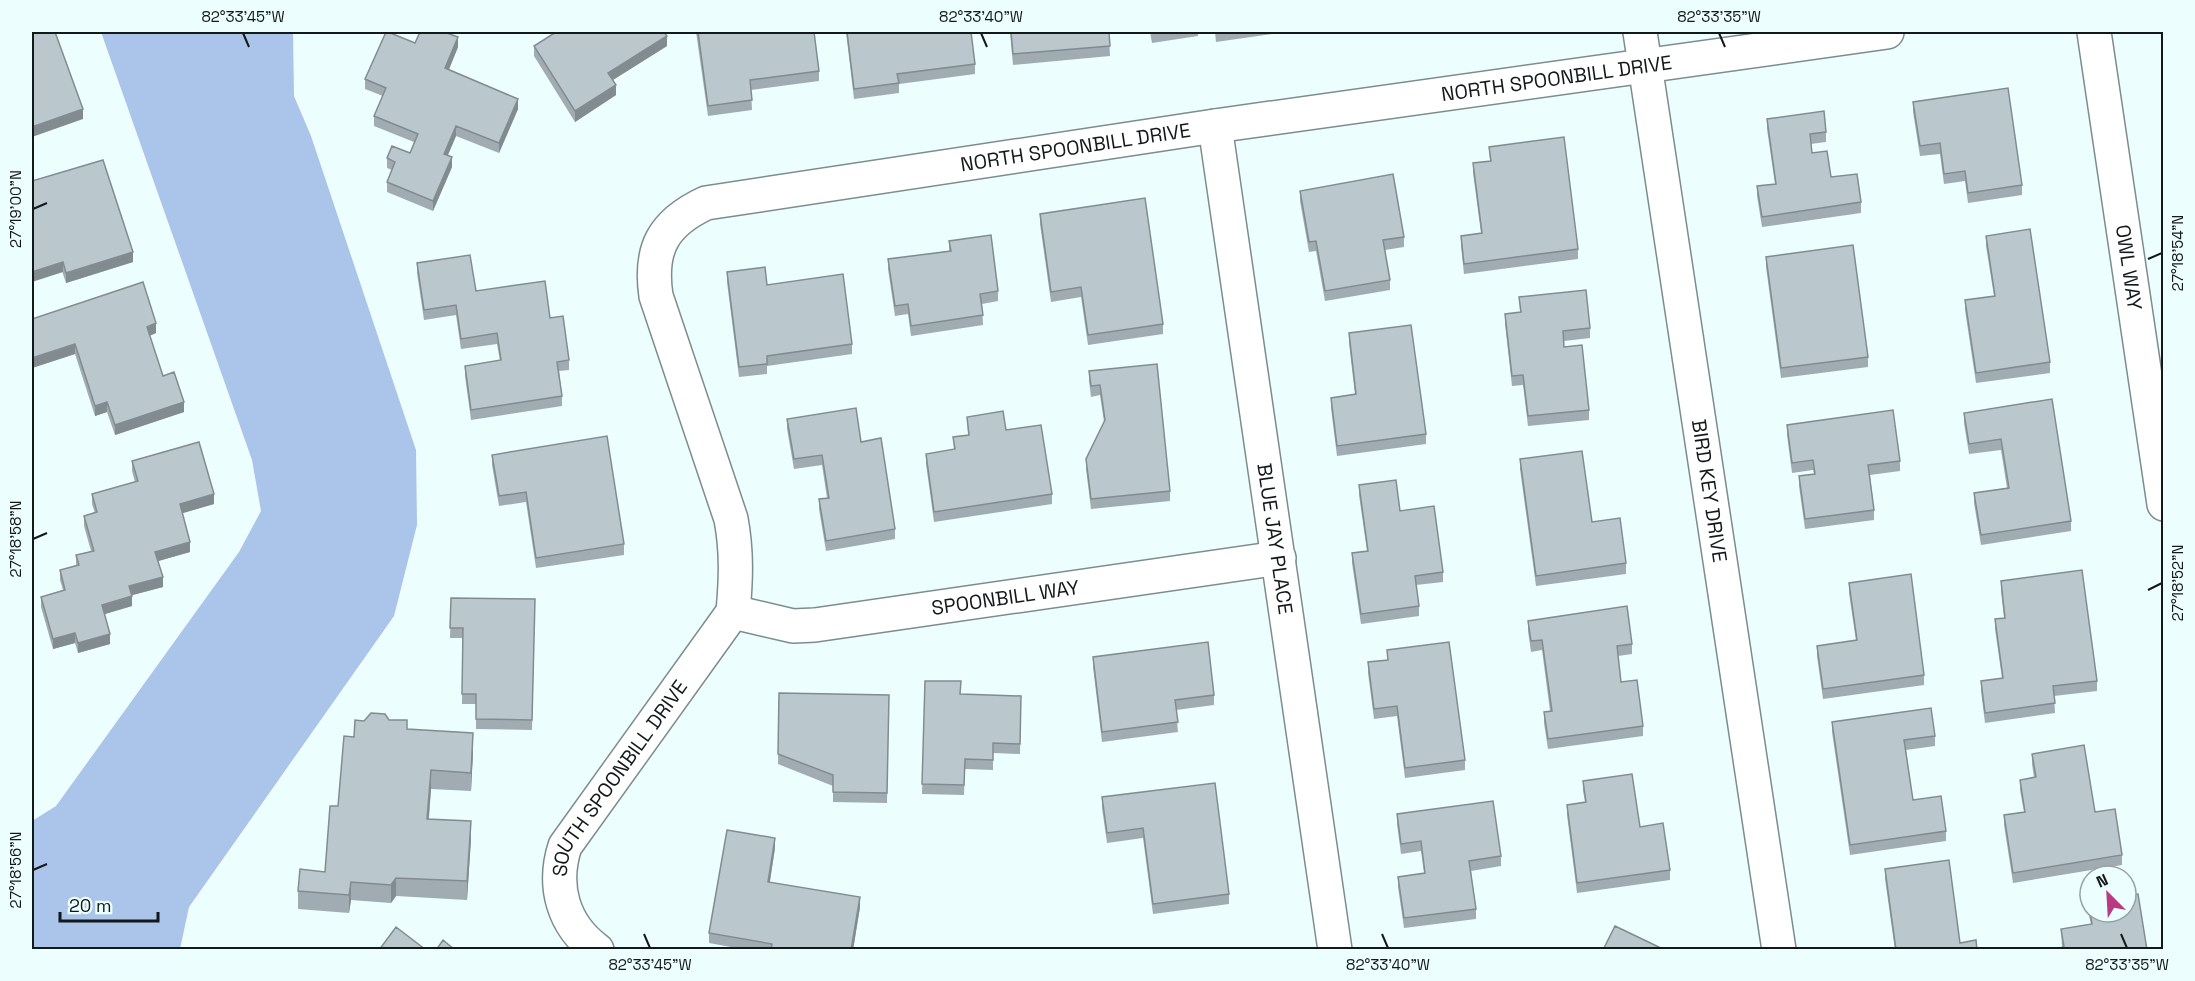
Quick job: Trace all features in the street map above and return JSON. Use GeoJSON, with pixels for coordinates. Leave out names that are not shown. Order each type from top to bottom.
{"type":"FeatureCollection","features":[{"type":"Feature","properties":{"kind":"street","name":"BIRD KEY DRIVE"},"geometry":{"type":"LineString","coordinates":[[1640,32],[1779,950]]}},
{"type":"Feature","properties":{"kind":"street","name":"NORTH SPOONBILL DRIVE"},"geometry":{"type":"LineString","coordinates":[[733,612],[737,573],[736,545],[731,519],[656,296],[656,254],[668,229],[684,213],[706,203],[1215,126],[1887,32]]}},
{"type":"Feature","properties":{"kind":"street","name":"OWL WAY"},"geometry":{"type":"LineString","coordinates":[[2094,32],[2163,504]]}},
{"type":"Feature","properties":{"kind":"street","name":"BLUE JAY PLACE"},"geometry":{"type":"LineString","coordinates":[[1215,126],[1335,950]]}},
{"type":"Feature","properties":{"kind":"street","name":"SPOONBILL WAY"},"geometry":{"type":"LineString","coordinates":[[733,612],[793,626],[815,625],[1279,558]]}},
{"type":"Feature","properties":{"kind":"street","name":"SOUTH SPOONBILL DRIVE"},"geometry":{"type":"LineString","coordinates":[[597,950],[576,931],[562,904],[559,889],[560,863],[565,846],[733,612]]}},
{"type":"Feature","properties":{"kind":"water"},"geometry":{"type":"Polygon","coordinates":[[[101,32],[293,32],[294,96],[311,136],[416,450],[417,525],[394,616],[189,907],[180,949],[32,949],[32,821],[56,806],[239,552],[261,511],[252,460],[101,32]]]}},
{"type":"Feature","properties":{"kind":"building"},"geometry":{"type":"Polygon","coordinates":[[[32,32],[55,32],[83,109],[32,127],[32,32]]]}},
{"type":"Feature","properties":{"kind":"building"},"geometry":{"type":"Polygon","coordinates":[[[386,32],[415,43],[420,32],[444,32],[458,37],[445,68],[518,99],[499,143],[456,126],[444,154],[452,157],[433,201],[387,182],[395,162],[387,158],[392,146],[410,153],[418,134],[374,116],[386,88],[365,79],[386,32]]]}},
{"type":"Feature","properties":{"kind":"building"},"geometry":{"type":"Polygon","coordinates":[[[556,32],[664,32],[667,36],[608,73],[616,85],[575,111],[534,46],[556,32]]]}},
{"type":"Feature","properties":{"kind":"building"},"geometry":{"type":"Polygon","coordinates":[[[698,32],[814,32],[819,71],[750,80],[752,100],[708,106],[698,32]]]}},
{"type":"Feature","properties":{"kind":"building"},"geometry":{"type":"Polygon","coordinates":[[[847,32],[971,32],[975,64],[897,74],[899,83],[854,89],[847,32]]]}},
{"type":"Feature","properties":{"kind":"building"},"geometry":{"type":"Polygon","coordinates":[[[1011,32],[1109,32],[1110,46],[1013,54],[1011,32]]]}},
{"type":"Feature","properties":{"kind":"building"},"geometry":{"type":"Polygon","coordinates":[[[2008,88],[2022,185],[1968,193],[1965,171],[1944,174],[1940,143],[1920,146],[1913,102],[2008,88]]]}},
{"type":"Feature","properties":{"kind":"building"},"geometry":{"type":"Polygon","coordinates":[[[1824,111],[1826,132],[1810,134],[1812,153],[1827,151],[1831,177],[1857,174],[1861,202],[1762,217],[1757,186],[1776,184],[1767,119],[1824,111]]]}},
{"type":"Feature","properties":{"kind":"building"},"geometry":{"type":"Polygon","coordinates":[[[1564,137],[1578,249],[1464,264],[1461,236],[1482,233],[1473,163],[1491,161],[1489,147],[1564,137]]]}},
{"type":"Feature","properties":{"kind":"building"},"geometry":{"type":"Polygon","coordinates":[[[103,160],[133,252],[66,273],[63,262],[32,272],[32,181],[103,160]]]}},
{"type":"Feature","properties":{"kind":"building"},"geometry":{"type":"Polygon","coordinates":[[[1393,174],[1404,237],[1383,240],[1390,280],[1325,291],[1316,241],[1309,242],[1300,191],[1393,174]]]}},
{"type":"Feature","properties":{"kind":"building"},"geometry":{"type":"Polygon","coordinates":[[[1145,198],[1163,324],[1088,335],[1081,287],[1051,292],[1040,214],[1145,198]]]}},
{"type":"Feature","properties":{"kind":"building"},"geometry":{"type":"Polygon","coordinates":[[[2030,229],[2050,362],[1976,373],[1965,300],[1995,296],[1986,236],[2030,229]]]}},
{"type":"Feature","properties":{"kind":"building"},"geometry":{"type":"Polygon","coordinates":[[[991,235],[998,291],[980,294],[983,315],[911,326],[908,304],[895,306],[888,259],[951,251],[949,241],[991,235]]]}},
{"type":"Feature","properties":{"kind":"building"},"geometry":{"type":"Polygon","coordinates":[[[1853,245],[1868,357],[1781,368],[1766,257],[1853,245]]]}},
{"type":"Feature","properties":{"kind":"building"},"geometry":{"type":"Polygon","coordinates":[[[470,255],[476,291],[545,281],[550,318],[563,316],[569,360],[557,362],[562,396],[471,410],[465,366],[501,360],[497,333],[461,339],[456,305],[424,310],[417,263],[470,255]]]}},
{"type":"Feature","properties":{"kind":"building"},"geometry":{"type":"Polygon","coordinates":[[[765,267],[767,285],[843,274],[852,344],[767,356],[767,364],[739,367],[727,272],[765,267]]]}},
{"type":"Feature","properties":{"kind":"building"},"geometry":{"type":"Polygon","coordinates":[[[143,282],[156,323],[147,327],[163,376],[174,372],[184,402],[115,425],[107,402],[95,406],[75,344],[32,358],[32,319],[143,282]]]}},
{"type":"Feature","properties":{"kind":"building"},"geometry":{"type":"Polygon","coordinates":[[[1586,290],[1590,328],[1563,331],[1564,347],[1582,345],[1589,410],[1528,416],[1523,375],[1512,376],[1505,314],[1521,312],[1519,297],[1586,290]]]}},
{"type":"Feature","properties":{"kind":"building"},"geometry":{"type":"Polygon","coordinates":[[[1411,325],[1426,434],[1337,446],[1331,398],[1356,394],[1349,333],[1411,325]]]}},
{"type":"Feature","properties":{"kind":"building"},"geometry":{"type":"Polygon","coordinates":[[[1157,364],[1170,491],[1091,499],[1086,459],[1105,420],[1100,385],[1091,386],[1089,371],[1157,364]]]}},
{"type":"Feature","properties":{"kind":"building"},"geometry":{"type":"Polygon","coordinates":[[[2052,399],[2071,521],[1981,535],[1974,493],[2009,488],[2001,439],[1969,444],[1964,413],[2052,399]]]}},
{"type":"Feature","properties":{"kind":"building"},"geometry":{"type":"Polygon","coordinates":[[[856,408],[861,442],[881,438],[895,529],[826,541],[819,499],[829,498],[822,455],[794,459],[787,419],[856,408]]]}},
{"type":"Feature","properties":{"kind":"building"},"geometry":{"type":"Polygon","coordinates":[[[1893,410],[1900,461],[1868,465],[1874,510],[1805,519],[1799,476],[1815,474],[1813,460],[1792,463],[1787,425],[1893,410]]]}},
{"type":"Feature","properties":{"kind":"building"},"geometry":{"type":"Polygon","coordinates":[[[1003,411],[1006,430],[1041,425],[1052,494],[934,512],[926,454],[955,449],[953,437],[969,435],[967,417],[1003,411]]]}},
{"type":"Feature","properties":{"kind":"building"},"geometry":{"type":"Polygon","coordinates":[[[607,436],[624,544],[536,558],[526,492],[499,496],[492,455],[607,436]]]}},
{"type":"Feature","properties":{"kind":"building"},"geometry":{"type":"Polygon","coordinates":[[[199,442],[214,494],[180,504],[190,542],[155,552],[163,577],[129,586],[132,596],[102,605],[110,634],[78,643],[75,633],[53,639],[41,597],[65,590],[60,570],[79,565],[76,555],[94,551],[84,516],[97,512],[92,494],[138,481],[132,461],[199,442]]]}},
{"type":"Feature","properties":{"kind":"building"},"geometry":{"type":"Polygon","coordinates":[[[1582,451],[1592,522],[1620,518],[1626,563],[1536,576],[1520,459],[1582,451]]]}},
{"type":"Feature","properties":{"kind":"building"},"geometry":{"type":"Polygon","coordinates":[[[1396,480],[1400,511],[1434,506],[1443,572],[1415,576],[1419,606],[1361,614],[1352,553],[1368,551],[1359,485],[1396,480]]]}},
{"type":"Feature","properties":{"kind":"building"},"geometry":{"type":"Polygon","coordinates":[[[2082,570],[2097,681],[2053,686],[2055,703],[1985,713],[1981,681],[2003,678],[1995,619],[2005,618],[2001,581],[2082,570]]]}},
{"type":"Feature","properties":{"kind":"building"},"geometry":{"type":"Polygon","coordinates":[[[1911,574],[1924,675],[1823,689],[1817,646],[1857,640],[1849,583],[1911,574]]]}},
{"type":"Feature","properties":{"kind":"building"},"geometry":{"type":"Polygon","coordinates":[[[451,598],[535,599],[532,720],[476,719],[476,694],[462,694],[463,628],[450,628],[451,598]]]}},
{"type":"Feature","properties":{"kind":"building"},"geometry":{"type":"Polygon","coordinates":[[[1627,606],[1632,644],[1617,646],[1621,682],[1637,680],[1643,726],[1548,739],[1544,712],[1552,711],[1542,640],[1531,641],[1528,621],[1627,606]]]}},
{"type":"Feature","properties":{"kind":"building"},"geometry":{"type":"Polygon","coordinates":[[[1208,642],[1214,695],[1175,700],[1178,722],[1102,732],[1093,657],[1208,642]]]}},
{"type":"Feature","properties":{"kind":"building"},"geometry":{"type":"Polygon","coordinates":[[[1449,642],[1465,760],[1405,768],[1397,706],[1374,709],[1368,662],[1388,660],[1387,650],[1449,642]]]}},
{"type":"Feature","properties":{"kind":"building"},"geometry":{"type":"Polygon","coordinates":[[[925,681],[961,681],[960,694],[1021,696],[1020,744],[993,743],[993,760],[965,759],[964,785],[922,784],[925,681]]]}},
{"type":"Feature","properties":{"kind":"building"},"geometry":{"type":"Polygon","coordinates":[[[779,693],[889,695],[887,793],[833,792],[833,775],[778,754],[779,693]]]}},
{"type":"Feature","properties":{"kind":"building"},"geometry":{"type":"Polygon","coordinates":[[[1931,708],[1935,736],[1904,740],[1913,800],[1941,796],[1946,831],[1850,845],[1832,722],[1931,708]]]}},
{"type":"Feature","properties":{"kind":"building"},"geometry":{"type":"Polygon","coordinates":[[[371,713],[385,714],[389,720],[407,720],[407,729],[473,733],[471,773],[431,770],[427,819],[471,821],[467,881],[396,878],[391,885],[351,882],[349,895],[298,891],[300,869],[325,872],[330,806],[338,806],[344,736],[354,737],[355,720],[364,721],[371,713]]]}},
{"type":"Feature","properties":{"kind":"building"},"geometry":{"type":"Polygon","coordinates":[[[2084,745],[2095,812],[2115,809],[2122,855],[2013,873],[2004,815],[2025,812],[2020,780],[2036,777],[2032,754],[2084,745]]]}},
{"type":"Feature","properties":{"kind":"building"},"geometry":{"type":"Polygon","coordinates":[[[1632,774],[1640,827],[1663,823],[1670,870],[1577,883],[1567,805],[1586,802],[1583,781],[1632,774]]]}},
{"type":"Feature","properties":{"kind":"building"},"geometry":{"type":"Polygon","coordinates":[[[1215,783],[1229,894],[1153,904],[1143,828],[1107,833],[1102,797],[1215,783]]]}},
{"type":"Feature","properties":{"kind":"building"},"geometry":{"type":"Polygon","coordinates":[[[1493,801],[1501,856],[1469,861],[1476,909],[1404,918],[1398,877],[1425,873],[1421,841],[1401,844],[1397,814],[1493,801]]]}},
{"type":"Feature","properties":{"kind":"building"},"geometry":{"type":"Polygon","coordinates":[[[727,830],[775,838],[768,882],[860,897],[851,950],[771,950],[772,944],[709,933],[727,830]]]}},
{"type":"Feature","properties":{"kind":"building"},"geometry":{"type":"Polygon","coordinates":[[[1949,860],[1960,943],[1976,940],[1977,950],[1896,950],[1885,869],[1949,860]]]}},
{"type":"Feature","properties":{"kind":"building"},"geometry":{"type":"Polygon","coordinates":[[[2138,894],[2147,950],[2049,950],[2064,947],[2061,929],[2092,924],[2138,924],[2138,894]]]}},
{"type":"Feature","properties":{"kind":"building"},"geometry":{"type":"Polygon","coordinates":[[[1615,926],[1665,950],[1603,950],[1615,926]]]}},
{"type":"Feature","properties":{"kind":"building"},"geometry":{"type":"Polygon","coordinates":[[[396,927],[426,950],[379,950],[396,927]]]}},
{"type":"Feature","properties":{"kind":"building"},"geometry":{"type":"Polygon","coordinates":[[[443,940],[455,950],[436,950],[443,940]]]}}]}
